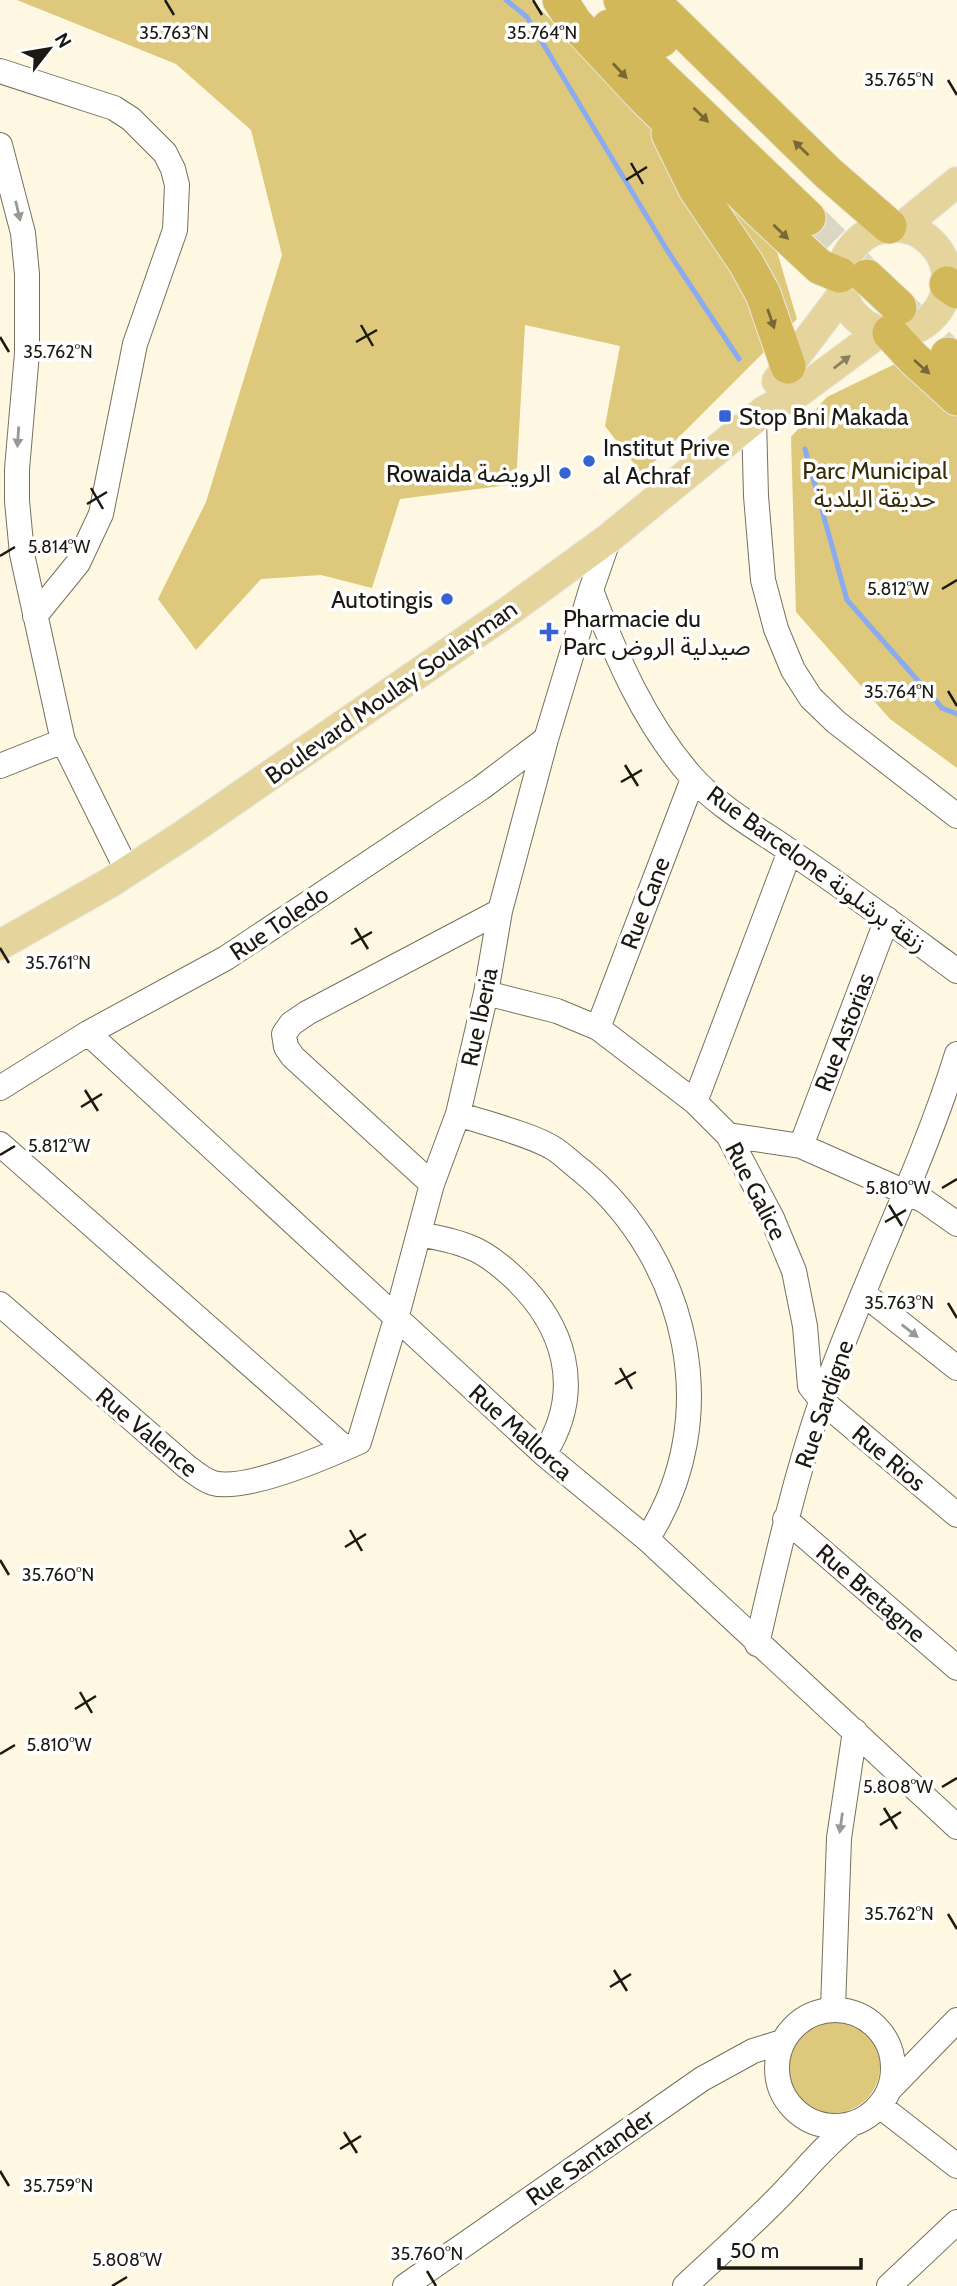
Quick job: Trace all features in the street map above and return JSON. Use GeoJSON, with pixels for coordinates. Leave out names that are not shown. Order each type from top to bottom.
{"type":"FeatureCollection","features":[{"type":"Feature","properties":{"kind":"highway"},"geometry":{"type":"LineString","coordinates":[[560,0],[575,23],[657,109],[803,253],[820,267],[858,277],[895,316],[913,358],[957,398]]}},
{"type":"Feature","properties":{"kind":"highway"},"geometry":{"type":"LineString","coordinates":[[581,0],[816,211],[621,0]]}},
{"type":"Feature","properties":{"kind":"highway"},"geometry":{"type":"LineString","coordinates":[[651,0],[828,173],[895,227]]}},
{"type":"Feature","properties":{"kind":"highway"},"geometry":{"type":"LineString","coordinates":[[657,109],[696,189],[746,263],[763,294],[788,366]]}},
{"type":"Feature","properties":{"kind":"main road"},"geometry":{"type":"LineString","coordinates":[[895,227],[957,182]]}},
{"type":"Feature","properties":{"kind":"main road"},"geometry":{"type":"LineString","coordinates":[[858,277],[844,261],[850,247],[874,230],[895,227],[921,234],[937,248],[952,273],[938,310],[929,320],[904,333],[895,316]]}},
{"type":"Feature","properties":{"kind":"main road","name":"Boulevard Moulay Soulayman"},"geometry":{"type":"LineString","coordinates":[[759,415],[788,366],[858,277]]}},
{"type":"Feature","properties":{"kind":"main road","name":"Boulevard Moulay Soulayman"},"geometry":{"type":"LineString","coordinates":[[0,945],[182,836],[513,608],[609,538],[759,415],[799,392],[895,316]]}},
{"type":"Feature","properties":{"kind":"street"},"geometry":{"type":"LineString","coordinates":[[0,71],[114,108],[131,119],[165,153],[177,185],[175,230],[135,344],[101,514],[78,563],[35,616]]}},
{"type":"Feature","properties":{"kind":"street"},"geometry":{"type":"LineString","coordinates":[[0,145],[23,233],[27,274],[27,354],[18,434],[17,500],[22,554],[64,741],[127,870]]}},
{"type":"Feature","properties":{"kind":"street"},"geometry":{"type":"LineString","coordinates":[[759,415],[755,496],[762,580],[776,629],[793,670],[811,698],[836,722],[957,816]]}},
{"type":"Feature","properties":{"kind":"street"},"geometry":{"type":"LineString","coordinates":[[591,590],[609,538]]}},
{"type":"Feature","properties":{"kind":"street","name":"Rue Iberia"},"geometry":{"type":"LineString","coordinates":[[352,1445],[396,1319],[432,1184],[458,1114],[486,993],[500,911],[546,739],[591,590]]}},
{"type":"Feature","properties":{"kind":"street","name":"Rue Barcelone زنقة برشلونة"},"geometry":{"type":"LineString","coordinates":[[591,590],[633,692],[653,726],[693,779],[737,815],[957,971]]}},
{"type":"Feature","properties":{"kind":"street","name":"Rue Toledo"},"geometry":{"type":"LineString","coordinates":[[0,1088],[88,1034],[226,958],[481,788],[546,739]]}},
{"type":"Feature","properties":{"kind":"street"},"geometry":{"type":"LineString","coordinates":[[0,765],[64,741]]}},
{"type":"Feature","properties":{"kind":"street","name":"Rue Cane"},"geometry":{"type":"LineString","coordinates":[[598,1028],[693,779]]}},
{"type":"Feature","properties":{"kind":"street"},"geometry":{"type":"LineString","coordinates":[[695,1101],[790,851]]}},
{"type":"Feature","properties":{"kind":"street"},"geometry":{"type":"LineString","coordinates":[[432,1184],[293,1057],[286,1048],[284,1034],[307,1013],[500,911]]}},
{"type":"Feature","properties":{"kind":"street","name":"Rue Astorias"},"geometry":{"type":"LineString","coordinates":[[801,1146],[887,919]]}},
{"type":"Feature","properties":{"kind":"street","name":"Rue Galice"},"geometry":{"type":"LineString","coordinates":[[486,993],[557,1010],[598,1028],[695,1101],[728,1135],[772,1218],[794,1271],[805,1326],[810,1386],[822,1401]]}},
{"type":"Feature","properties":{"kind":"street","name":"Rue Mallorca"},"geometry":{"type":"LineString","coordinates":[[88,1034],[544,1454],[647,1539],[757,1644],[957,1826]]}},
{"type":"Feature","properties":{"kind":"street","name":"Rue Sardigne"},"geometry":{"type":"LineString","coordinates":[[757,1644],[785,1519],[822,1401],[953,1081],[957,1054]]}},
{"type":"Feature","properties":{"kind":"street"},"geometry":{"type":"LineString","coordinates":[[458,1114],[552,1147],[594,1181],[651,1252],[675,1303],[687,1361],[689,1388],[686,1438],[674,1484],[661,1518],[647,1539]]}},
{"type":"Feature","properties":{"kind":"street"},"geometry":{"type":"LineString","coordinates":[[728,1135],[801,1146],[923,1200],[957,1224]]}},
{"type":"Feature","properties":{"kind":"street"},"geometry":{"type":"LineString","coordinates":[[0,1144],[352,1445]]}},
{"type":"Feature","properties":{"kind":"street"},"geometry":{"type":"LineString","coordinates":[[419,1234],[468,1246],[490,1258],[518,1282],[543,1311],[560,1341],[565,1371],[564,1407],[558,1429],[544,1454]]}},
{"type":"Feature","properties":{"kind":"street"},"geometry":{"type":"LineString","coordinates":[[864,1294],[957,1368]]}},
{"type":"Feature","properties":{"kind":"street","name":"Rue Valence"},"geometry":{"type":"LineString","coordinates":[[0,1304],[186,1466],[213,1483],[223,1485],[263,1478],[352,1445]]}},
{"type":"Feature","properties":{"kind":"street","name":"Rue Rios"},"geometry":{"type":"LineString","coordinates":[[822,1401],[957,1514]]}},
{"type":"Feature","properties":{"kind":"street","name":"Rue Bretagne"},"geometry":{"type":"LineString","coordinates":[[785,1519],[957,1668]]}},
{"type":"Feature","properties":{"kind":"street"},"geometry":{"type":"LineString","coordinates":[[833,2009],[839,1838],[855,1731]]}},
{"type":"Feature","properties":{"kind":"street"},"geometry":{"type":"LineString","coordinates":[[852,2124],[835,2127],[818,2124],[803,2117],[790,2106],[781,2091],[776,2075],[777,2058],[782,2042],[791,2028],[803,2018],[817,2011],[849,2011],[865,2017],[878,2028],[887,2041],[892,2057],[893,2073],[885,2098]]}},
{"type":"Feature","properties":{"kind":"street"},"geometry":{"type":"LineString","coordinates":[[685,2286],[771,2205],[829,2142],[852,2124],[867,2117],[957,2020]]}},
{"type":"Feature","properties":{"kind":"street","name":"Rue Santander"},"geometry":{"type":"LineString","coordinates":[[405,2286],[702,2079],[752,2051],[782,2042]]}},
{"type":"Feature","properties":{"kind":"street"},"geometry":{"type":"LineString","coordinates":[[885,2098],[957,2166]]}},
{"type":"Feature","properties":{"kind":"street"},"geometry":{"type":"LineString","coordinates":[[889,2286],[957,2222]]}},
{"type":"Feature","properties":{"kind":"green space"},"geometry":{"type":"Polygon","coordinates":[[[17,0],[531,0],[773,238],[797,319],[642,474],[605,426],[620,346],[525,325],[516,484],[400,499],[372,588],[321,575],[261,579],[196,650],[158,599],[206,502],[282,255],[251,130],[176,64],[17,0]]]}},
{"type":"Feature","properties":{"kind":"green space","name":"Parc Municipal حديقة البلدية"},"geometry":{"type":"Polygon","coordinates":[[[897,363],[957,394],[957,768],[890,719],[796,612],[791,437],[827,397],[897,363]]]}},
{"type":"Feature","properties":{"kind":"green space"},"geometry":{"type":"Polygon","coordinates":[[[833,2019],[851,2023],[866,2033],[876,2048],[880,2066],[876,2084],[866,2099],[851,2109],[833,2113],[815,2109],[800,2099],[790,2084],[786,2066],[790,2048],[800,2033],[815,2023],[833,2019]]]}},
{"type":"Feature","properties":{"kind":"waterway"},"geometry":{"type":"LineString","coordinates":[[506,0],[527,17],[667,250],[739,359]]}},
{"type":"Feature","properties":{"kind":"waterway"},"geometry":{"type":"LineString","coordinates":[[805,449],[847,600],[942,708],[957,714]]}},
{"type":"Feature","properties":{"kind":"tunnel"},"geometry":{"type":"LineString","coordinates":[[808,218],[867,277]]}},
{"type":"Feature","properties":{"kind":"tunnel"},"geometry":{"type":"LineString","coordinates":[[899,307],[948,355]]}},
{"type":"Feature","properties":{"kind":"place","name":"Stop Bni Makada"},"geometry":{"type":"Point","coordinates":[725,416]}},
{"type":"Feature","properties":{"kind":"place","name":"Institut Prive al Achraf"},"geometry":{"type":"Point","coordinates":[589,461]}},
{"type":"Feature","properties":{"kind":"place","name":"Rowaida الرويضة"},"geometry":{"type":"Point","coordinates":[565,473]}},
{"type":"Feature","properties":{"kind":"place","name":"Autotingis"},"geometry":{"type":"Point","coordinates":[447,599]}},
{"type":"Feature","properties":{"kind":"place","name":"Pharmacie du Parc صيدلية الروض"},"geometry":{"type":"Point","coordinates":[549,632]}}]}
